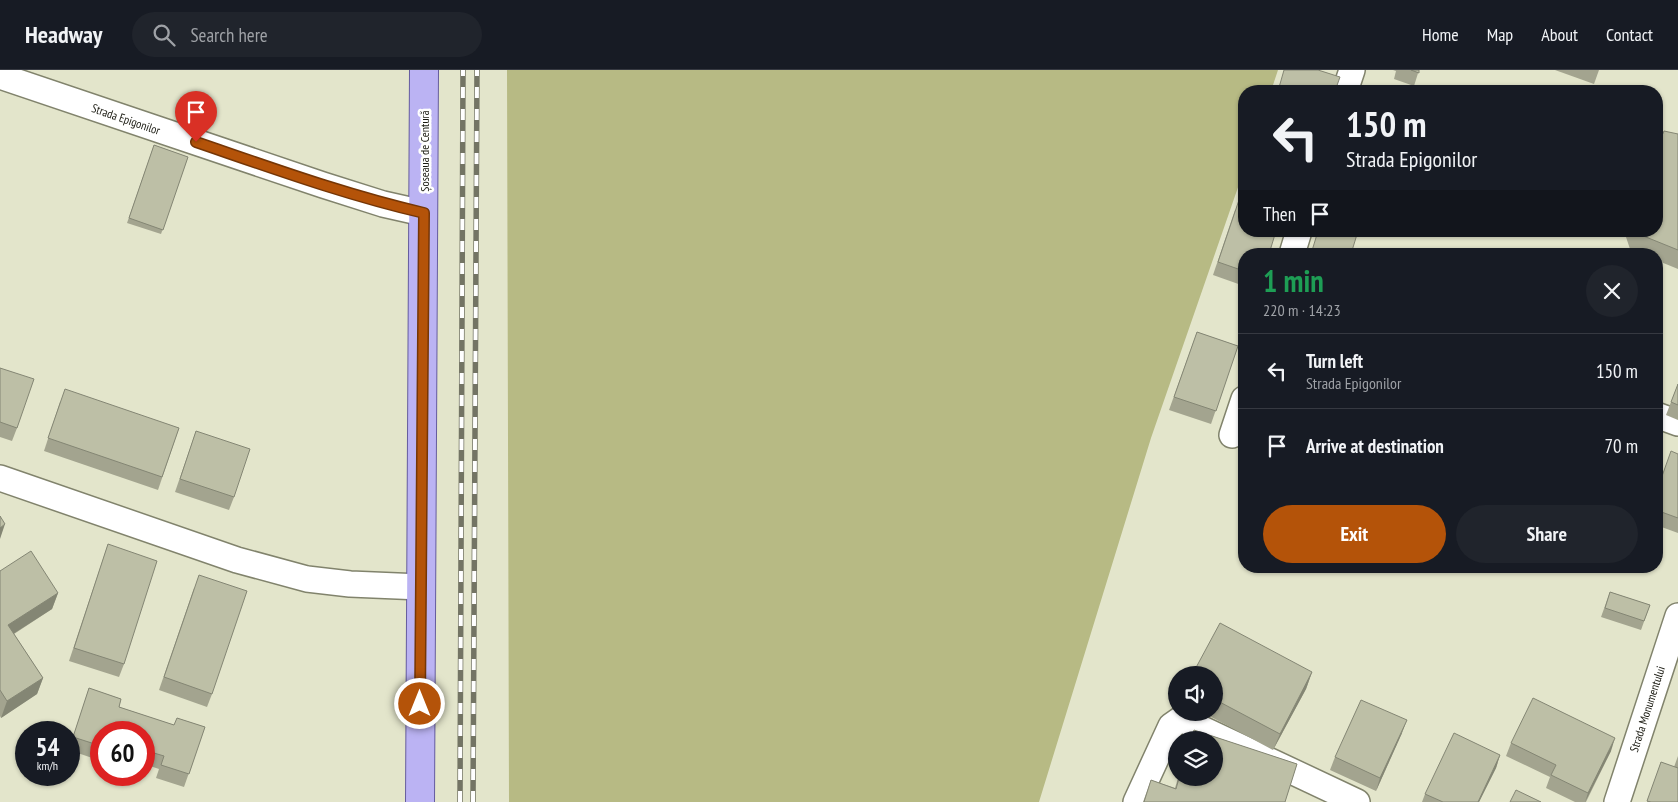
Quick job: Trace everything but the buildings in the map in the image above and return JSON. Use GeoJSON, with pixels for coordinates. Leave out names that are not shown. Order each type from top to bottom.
{"type":"FeatureCollection","features":[{"type":"Feature","properties":{"kind":"main road","name":"Șoseaua de Centură"},"geometry":{"type":"LineString","coordinates":[[420,802],[424,70]]}},
{"type":"Feature","properties":{"kind":"street"},"geometry":{"type":"LineString","coordinates":[[1347,85],[1352,70]]}},
{"type":"Feature","properties":{"kind":"street","name":"Strada Epigonilor"},"geometry":{"type":"LineString","coordinates":[[0,76],[323,185],[384,204],[424,213]]}},
{"type":"Feature","properties":{"kind":"street"},"geometry":{"type":"LineString","coordinates":[[1232,435],[1238,417]]}},
{"type":"Feature","properties":{"kind":"street"},"geometry":{"type":"LineString","coordinates":[[1663,418],[1678,423]]}},
{"type":"Feature","properties":{"kind":"street"},"geometry":{"type":"LineString","coordinates":[[0,478],[237,560],[307,579],[350,584],[421,587]]}},
{"type":"Feature","properties":{"kind":"street","name":"Strada Monumentului"},"geometry":{"type":"LineString","coordinates":[[1616,802],[1678,616]]}},
{"type":"Feature","properties":{"kind":"street"},"geometry":{"type":"LineString","coordinates":[[1136,802],[1172,726],[1181,719],[1357,802]]}},
{"type":"Feature","properties":{"kind":"green space"},"geometry":{"type":"Polygon","coordinates":[[[507,70],[1278,70],[1273,85],[1238,85],[1238,187],[1151,438],[1039,802],[509,802],[507,70]]]}},
{"type":"Feature","properties":{"kind":"railway"},"geometry":{"type":"LineString","coordinates":[[460,802],[463,70]]}},
{"type":"Feature","properties":{"kind":"railway"},"geometry":{"type":"LineString","coordinates":[[473,802],[477,70]]}},
{"type":"Feature","properties":{"kind":"route"},"geometry":{"type":"LineString","coordinates":[[196,142],[384,204],[424,213],[420,704]]}}]}
